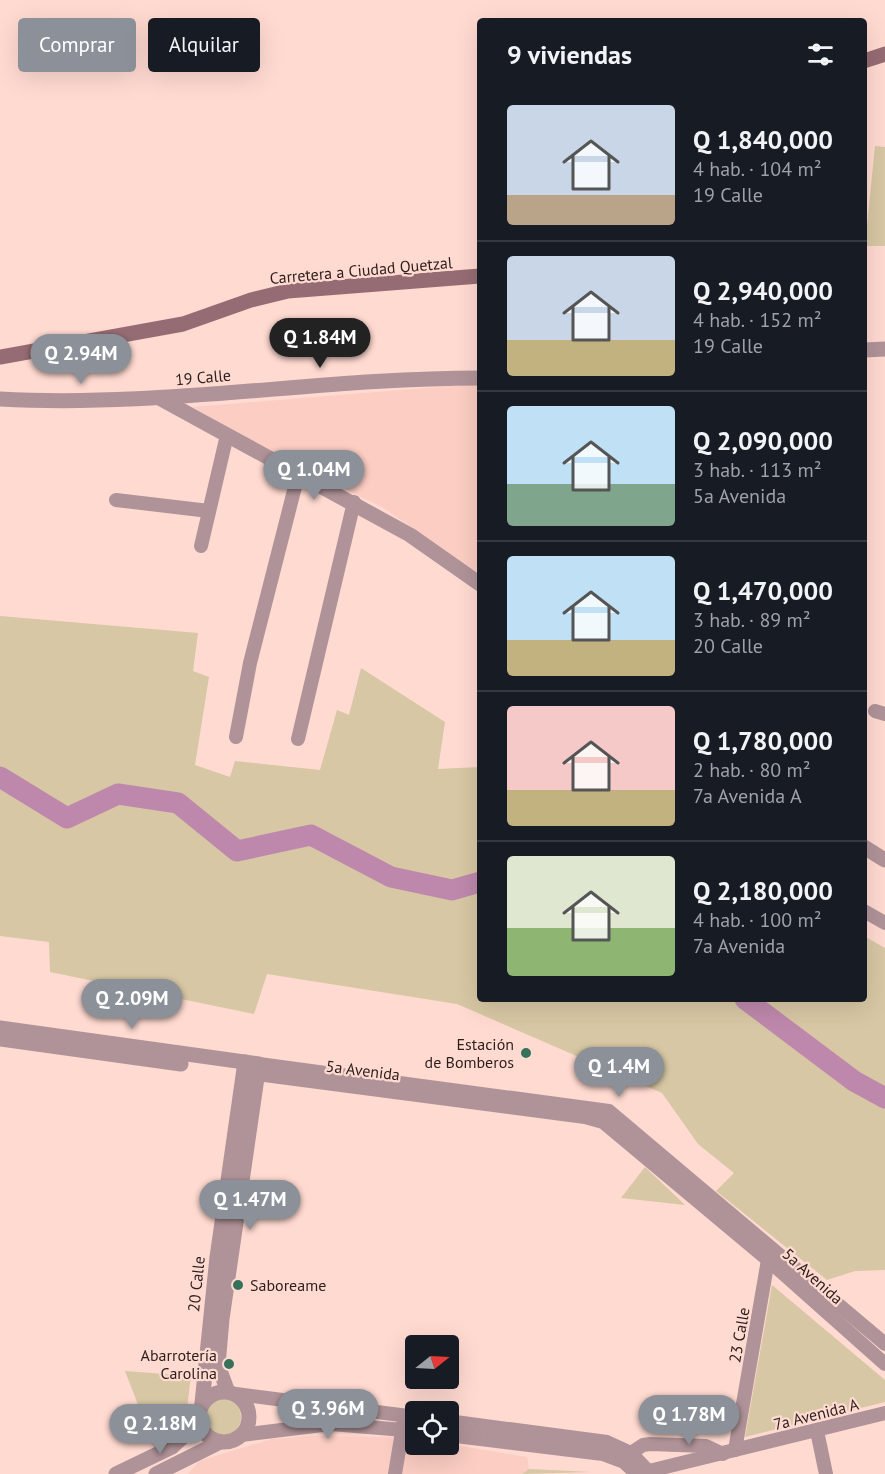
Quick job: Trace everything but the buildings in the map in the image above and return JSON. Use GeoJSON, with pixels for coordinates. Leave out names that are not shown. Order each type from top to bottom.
{"type":"FeatureCollection","features":[{"type":"Feature","properties":{"kind":"main road"},"geometry":{"type":"LineString","coordinates":[[867,60],[885,54]]}},
{"type":"Feature","properties":{"kind":"main road","name":"Carretera a Ciudad Quetzal"},"geometry":{"type":"LineString","coordinates":[[0,357],[183,324],[251,300],[288,291],[477,276]]}},
{"type":"Feature","properties":{"kind":"street"},"geometry":{"type":"LineString","coordinates":[[867,350],[885,349]]}},
{"type":"Feature","properties":{"kind":"street","name":"19 Calle"},"geometry":{"type":"LineString","coordinates":[[0,399],[67,402],[161,399],[426,378],[477,378]]}},
{"type":"Feature","properties":{"kind":"street"},"geometry":{"type":"LineString","coordinates":[[161,399],[298,475],[354,502],[410,535],[477,582]]}},
{"type":"Feature","properties":{"kind":"street"},"geometry":{"type":"LineString","coordinates":[[201,546],[227,435]]}},
{"type":"Feature","properties":{"kind":"street"},"geometry":{"type":"LineString","coordinates":[[236,737],[250,663],[298,475]]}},
{"type":"Feature","properties":{"kind":"street"},"geometry":{"type":"LineString","coordinates":[[116,500],[209,512]]}},
{"type":"Feature","properties":{"kind":"street"},"geometry":{"type":"LineString","coordinates":[[298,739],[354,502]]}},
{"type":"Feature","properties":{"kind":"street"},"geometry":{"type":"LineString","coordinates":[[867,849],[885,860]]}},
{"type":"Feature","properties":{"kind":"street"},"geometry":{"type":"LineString","coordinates":[[867,913],[885,923]]}},
{"type":"Feature","properties":{"kind":"street","name":"5a Avenida"},"geometry":{"type":"LineString","coordinates":[[0,1028],[251,1068]]}},
{"type":"Feature","properties":{"kind":"street","name":"5a Avenida"},"geometry":{"type":"LineString","coordinates":[[0,1039],[475,1097],[609,1111],[817,1295],[885,1364]]}},
{"type":"Feature","properties":{"kind":"street","name":"20 Calle"},"geometry":{"type":"LineString","coordinates":[[232,1393],[218,1365],[251,1068]]}},
{"type":"Feature","properties":{"kind":"street","name":"20 Calle"},"geometry":{"type":"LineString","coordinates":[[202,1403],[217,1257],[251,1068]]}},
{"type":"Feature","properties":{"kind":"street","name":"5a Avenida"},"geometry":{"type":"LineString","coordinates":[[475,1097],[603,1122],[768,1260],[885,1344]]}},
{"type":"Feature","properties":{"kind":"street","name":"23 Calle"},"geometry":{"type":"LineString","coordinates":[[729,1452],[768,1260]]}},
{"type":"Feature","properties":{"kind":"street"},"geometry":{"type":"LineString","coordinates":[[220,1442],[206,1435],[199,1422],[202,1403],[213,1393],[232,1393],[405,1422]]}},
{"type":"Feature","properties":{"kind":"street"},"geometry":{"type":"LineString","coordinates":[[232,1393],[246,1406],[249,1414],[248,1422],[241,1435]]}},
{"type":"Feature","properties":{"kind":"street","name":"7a Avenida A"},"geometry":{"type":"LineString","coordinates":[[646,1473],[885,1413]]}},
{"type":"Feature","properties":{"kind":"street"},"geometry":{"type":"LineString","coordinates":[[116,1474],[153,1459],[178,1442],[199,1422]]}},
{"type":"Feature","properties":{"kind":"street"},"geometry":{"type":"LineString","coordinates":[[459,1422],[607,1442],[631,1453],[646,1473]]}},
{"type":"Feature","properties":{"kind":"street"},"geometry":{"type":"LineString","coordinates":[[156,1474],[173,1470],[220,1442],[231,1441],[241,1435],[331,1424],[405,1423]]}},
{"type":"Feature","properties":{"kind":"street"},"geometry":{"type":"LineString","coordinates":[[817,1431],[826,1474]]}},
{"type":"Feature","properties":{"kind":"street"},"geometry":{"type":"LineString","coordinates":[[459,1436],[603,1454],[646,1473]]}},
{"type":"Feature","properties":{"kind":"street"},"geometry":{"type":"LineString","coordinates":[[395,1474],[405,1440]]}},
{"type":"Feature","properties":{"kind":"street"},"geometry":{"type":"LineString","coordinates":[[173,1470],[178,1442]]}},
{"type":"Feature","properties":{"kind":"street"},"geometry":{"type":"LineString","coordinates":[[631,1453],[643,1445],[650,1444],[706,1446],[729,1452]]}},
{"type":"Feature","properties":{"kind":"shaded area"},"geometry":{"type":"Polygon","coordinates":[[[875,146],[885,147],[885,246],[867,246],[875,146]]]}},
{"type":"Feature","properties":{"kind":"shaded area"},"geometry":{"type":"Polygon","coordinates":[[[477,385],[477,572],[382,507],[281,458],[193,407],[477,385]]]}},
{"type":"Feature","properties":{"kind":"shaded area"},"geometry":{"type":"Polygon","coordinates":[[[0,616],[198,633],[193,671],[209,677],[195,765],[230,777],[235,761],[320,770],[337,710],[349,715],[361,668],[445,722],[438,769],[477,767],[477,1002],[867,1002],[867,938],[885,948],[885,1270],[855,1271],[827,1280],[716,1191],[734,1173],[698,1144],[662,1093],[457,1004],[267,974],[254,1014],[50,972],[49,942],[0,936],[0,616]]]}},
{"type":"Feature","properties":{"kind":"shaded area"},"geometry":{"type":"Polygon","coordinates":[[[645,1167],[685,1205],[621,1198],[645,1167]]]}},
{"type":"Feature","properties":{"kind":"shaded area"},"geometry":{"type":"Polygon","coordinates":[[[772,1285],[885,1380],[885,1402],[745,1437],[772,1285]]]}},
{"type":"Feature","properties":{"kind":"shaded area"},"geometry":{"type":"Polygon","coordinates":[[[125,1371],[191,1376],[187,1409],[180,1426],[166,1440],[154,1446],[125,1371]]]}},
{"type":"Feature","properties":{"kind":"shaded area"},"geometry":{"type":"Polygon","coordinates":[[[223,1399],[236,1404],[241,1417],[236,1430],[223,1435],[210,1430],[205,1417],[210,1404],[223,1399]]]}},
{"type":"Feature","properties":{"kind":"shaded area"},"geometry":{"type":"Polygon","coordinates":[[[310,1436],[405,1437],[405,1455],[459,1455],[459,1446],[527,1457],[529,1469],[522,1474],[188,1474],[199,1461],[272,1439],[310,1436]]]}},
{"type":"Feature","properties":{"kind":"shaded area"},"geometry":{"type":"Polygon","coordinates":[[[529,1469],[592,1472],[522,1474],[529,1469]]]}},
{"type":"Feature","properties":{"kind":"waterway"},"geometry":{"type":"LineString","coordinates":[[0,777],[67,818],[118,794],[178,803],[237,851],[311,835],[391,877],[452,890],[477,883]]}},
{"type":"Feature","properties":{"kind":"waterway"},"geometry":{"type":"LineString","coordinates":[[749,1002],[854,1081],[885,1098]]}},
{"type":"Feature","properties":{"kind":"place","name":"Estación de Bomberos"},"geometry":{"type":"Point","coordinates":[526,1053]}},
{"type":"Feature","properties":{"kind":"place","name":"Saboreame"},"geometry":{"type":"Point","coordinates":[238,1285]}},
{"type":"Feature","properties":{"kind":"place","name":"Abarrotería Carolina"},"geometry":{"type":"Point","coordinates":[229,1364]}}]}
